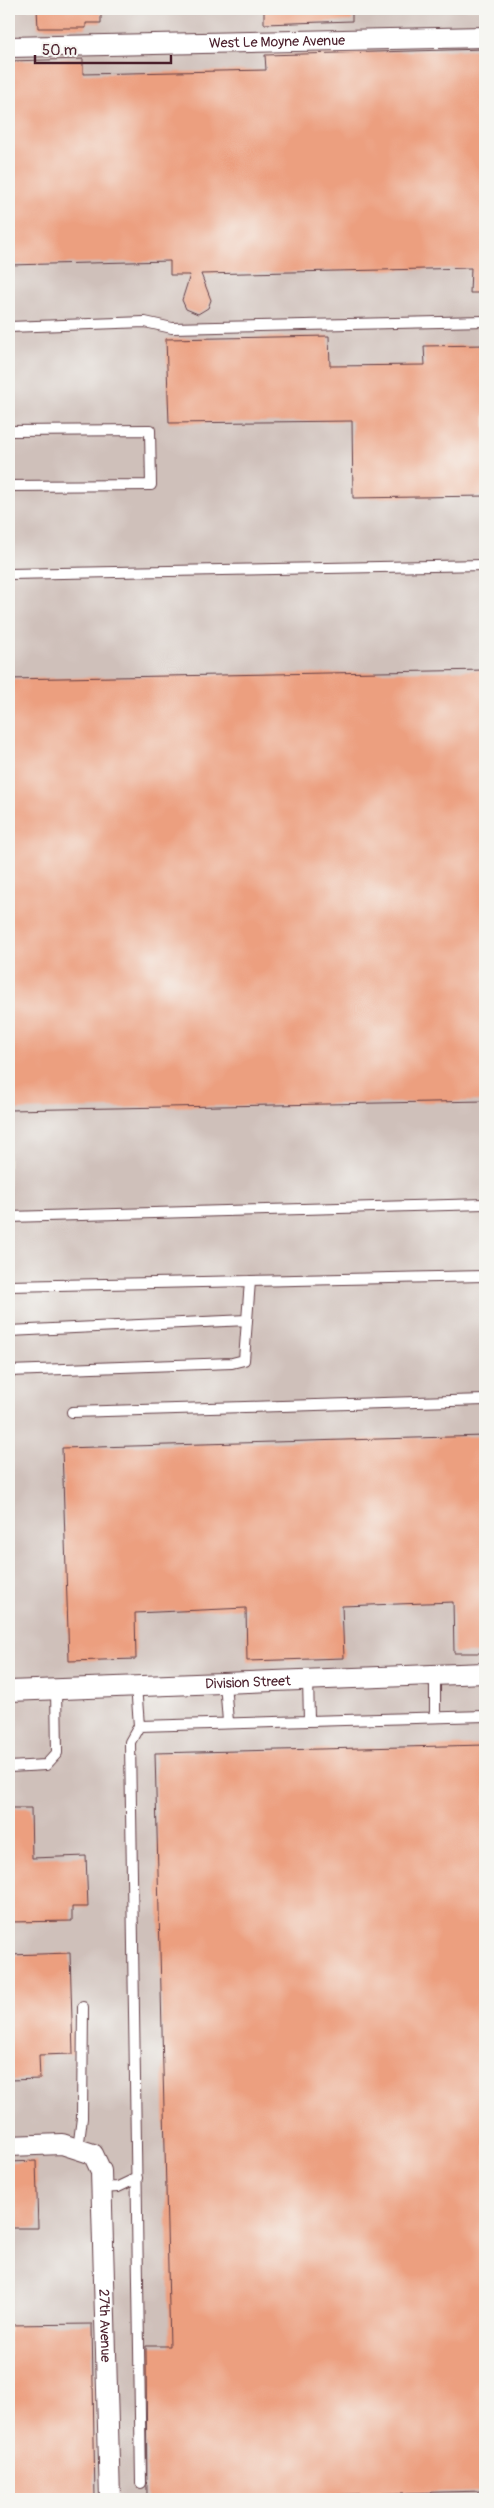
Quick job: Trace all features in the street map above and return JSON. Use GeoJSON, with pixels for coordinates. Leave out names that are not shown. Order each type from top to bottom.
{"type":"FeatureCollection","features":[{"type":"Feature","properties":{"kind":"street","name":"West Le Moyne Avenue"},"geometry":{"type":"LineString","coordinates":[[9,47],[485,37]]}},
{"type":"Feature","properties":{"kind":"street","name":"Division Street"},"geometry":{"type":"LineString","coordinates":[[9,1691],[485,1673]]}},
{"type":"Feature","properties":{"kind":"street"},"geometry":{"type":"LineString","coordinates":[[9,2146],[62,2144],[86,2152]]}},
{"type":"Feature","properties":{"kind":"street","name":"27th Avenue"},"geometry":{"type":"LineString","coordinates":[[86,2152],[101,2171],[110,2499]]}},
{"type":"Feature","properties":{"kind":"lane"},"geometry":{"type":"LineString","coordinates":[[9,327],[144,322],[172,328],[485,321]]}},
{"type":"Feature","properties":{"kind":"lane"},"geometry":{"type":"LineString","coordinates":[[9,431],[150,430],[151,485],[9,486]]}},
{"type":"Feature","properties":{"kind":"lane"},"geometry":{"type":"LineString","coordinates":[[9,574],[485,565]]}},
{"type":"Feature","properties":{"kind":"lane"},"geometry":{"type":"LineString","coordinates":[[9,1217],[485,1204]]}},
{"type":"Feature","properties":{"kind":"lane"},"geometry":{"type":"LineString","coordinates":[[9,1286],[485,1276]]}},
{"type":"Feature","properties":{"kind":"lane"},"geometry":{"type":"LineString","coordinates":[[9,1371],[232,1363],[244,1360],[250,1280]]}},
{"type":"Feature","properties":{"kind":"lane"},"geometry":{"type":"LineString","coordinates":[[9,1331],[247,1320]]}},
{"type":"Feature","properties":{"kind":"lane"},"geometry":{"type":"LineString","coordinates":[[72,1412],[485,1400]]}},
{"type":"Feature","properties":{"kind":"lane"},"geometry":{"type":"LineString","coordinates":[[435,1674],[435,1716]]}},
{"type":"Feature","properties":{"kind":"lane"},"geometry":{"type":"LineString","coordinates":[[308,1680],[309,1719]]}},
{"type":"Feature","properties":{"kind":"lane"},"geometry":{"type":"LineString","coordinates":[[225,1682],[228,1722]]}},
{"type":"Feature","properties":{"kind":"lane"},"geometry":{"type":"LineString","coordinates":[[136,1685],[139,1726],[130,1742],[141,2483]]}},
{"type":"Feature","properties":{"kind":"lane"},"geometry":{"type":"LineString","coordinates":[[9,1767],[46,1764],[57,1753],[56,1689]]}},
{"type":"Feature","properties":{"kind":"lane"},"geometry":{"type":"LineString","coordinates":[[139,1726],[309,1719],[485,1716]]}},
{"type":"Feature","properties":{"kind":"lane"},"geometry":{"type":"LineString","coordinates":[[84,2006],[82,2118],[86,2152]]}},
{"type":"Feature","properties":{"kind":"lane"},"geometry":{"type":"LineString","coordinates":[[101,2188],[118,2186],[137,2178]]}},
{"type":"Feature","properties":{"kind":"shaded area"},"geometry":{"type":"Polygon","coordinates":[[[9,9],[485,9],[485,2499],[9,2499],[9,9]]]}},
{"type":"Feature","properties":{"kind":"building"},"geometry":{"type":"Polygon","coordinates":[[[37,9],[101,9],[101,23],[86,23],[86,28],[38,28],[37,9]]]}},
{"type":"Feature","properties":{"kind":"building"},"geometry":{"type":"Polygon","coordinates":[[[264,9],[352,9],[352,21],[264,24],[264,9]]]}},
{"type":"Feature","properties":{"kind":"building"},"geometry":{"type":"Polygon","coordinates":[[[485,49],[485,293],[470,293],[471,268],[201,274],[211,300],[208,308],[198,314],[186,309],[182,300],[190,275],[170,275],[170,261],[9,265],[9,61],[83,59],[83,74],[266,70],[265,55],[485,49]]]}},
{"type":"Feature","properties":{"kind":"building"},"geometry":{"type":"Polygon","coordinates":[[[329,336],[330,366],[425,365],[424,346],[485,345],[485,496],[353,498],[352,421],[169,423],[166,339],[329,336]]]}},
{"type":"Feature","properties":{"kind":"building"},"geometry":{"type":"Polygon","coordinates":[[[485,670],[485,1101],[9,1110],[9,679],[485,670]]]}},
{"type":"Feature","properties":{"kind":"building"},"geometry":{"type":"Polygon","coordinates":[[[485,1436],[485,1653],[454,1653],[453,1602],[342,1606],[344,1658],[247,1661],[246,1608],[135,1613],[136,1659],[69,1661],[62,1448],[485,1436]]]}},
{"type":"Feature","properties":{"kind":"building"},"geometry":{"type":"Polygon","coordinates":[[[485,1745],[485,2491],[147,2499],[146,2346],[170,2346],[155,1753],[485,1745]]]}},
{"type":"Feature","properties":{"kind":"building"},"geometry":{"type":"Polygon","coordinates":[[[9,1808],[31,1808],[32,1858],[86,1856],[88,1907],[72,1907],[72,1921],[9,1922],[9,1808]]]}},
{"type":"Feature","properties":{"kind":"building"},"geometry":{"type":"Polygon","coordinates":[[[70,1953],[73,2054],[39,2055],[40,2079],[9,2080],[9,1955],[70,1953]]]}},
{"type":"Feature","properties":{"kind":"building"},"geometry":{"type":"Polygon","coordinates":[[[36,2161],[38,2228],[9,2228],[9,2162],[36,2161]]]}},
{"type":"Feature","properties":{"kind":"building"},"geometry":{"type":"Polygon","coordinates":[[[92,2324],[95,2499],[10,2499],[9,2325],[92,2324]]]}}]}
